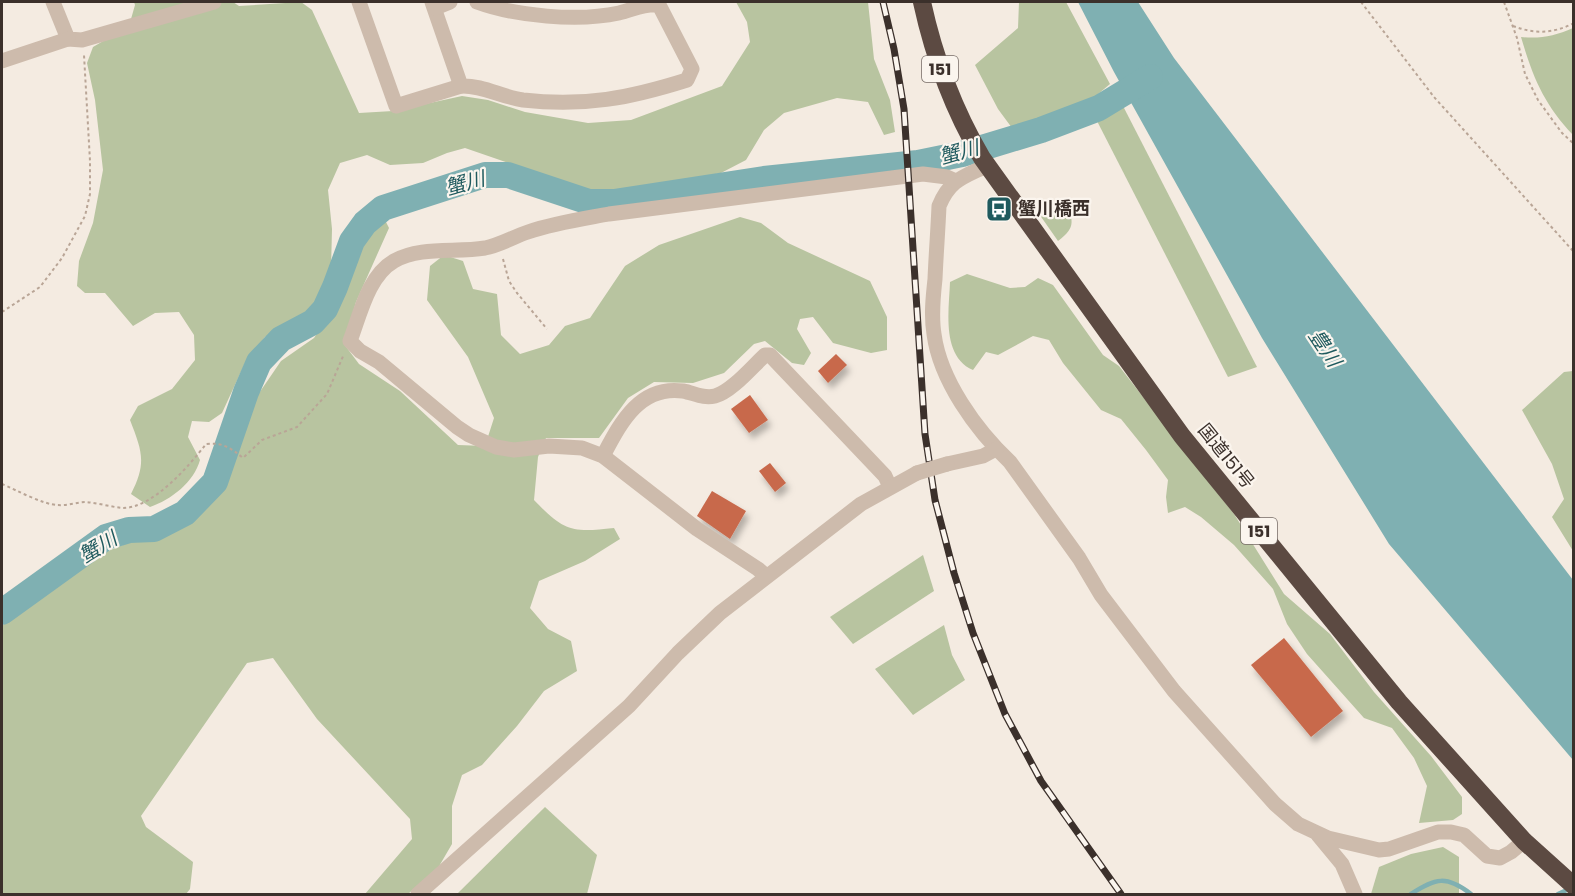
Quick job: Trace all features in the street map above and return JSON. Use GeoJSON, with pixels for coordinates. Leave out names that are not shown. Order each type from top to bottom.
{"type":"FeatureCollection","features":[{"type":"Feature","properties":{"kind":"highway","name":"国道151号"},"geometry":{"type":"LineString","coordinates":[[922,2],[927,28],[941,72],[968,134],[1182,436],[1399,702],[1524,841],[1570,882]]}},
{"type":"Feature","properties":{"kind":"street"},"geometry":{"type":"LineString","coordinates":[[53,2],[75,40]]}},
{"type":"Feature","properties":{"kind":"street"},"geometry":{"type":"LineString","coordinates":[[2,61],[214,2]]}},
{"type":"Feature","properties":{"kind":"street"},"geometry":{"type":"LineString","coordinates":[[359,2],[396,106],[460,86],[471,85],[522,99],[579,103],[600,102],[644,94],[687,81],[692,69],[659,3],[647,4],[618,13],[594,8],[567,17],[512,12],[477,2]]}},
{"type":"Feature","properties":{"kind":"street"},"geometry":{"type":"LineString","coordinates":[[450,2],[433,5],[460,86]]}},
{"type":"Feature","properties":{"kind":"street"},"geometry":{"type":"LineString","coordinates":[[985,161],[945,190],[939,206],[932,312],[938,357],[949,383],[996,449],[1010,462],[1079,558],[1101,595],[1174,691],[1275,804],[1298,824],[1318,835],[1378,850],[1389,849],[1438,832],[1451,832],[1464,835],[1487,856],[1500,858],[1524,841]]}},
{"type":"Feature","properties":{"kind":"street"},"geometry":{"type":"LineString","coordinates":[[766,576],[697,530],[603,456],[582,448],[549,446],[514,450],[496,447],[470,435],[350,341],[369,292],[380,274],[394,262],[411,255],[438,250],[483,248],[529,232],[609,214],[923,174],[947,177],[956,181]]}},
{"type":"Feature","properties":{"kind":"street"},"geometry":{"type":"LineString","coordinates":[[603,456],[624,420],[634,407],[648,396],[682,391],[704,397],[714,396],[725,392],[765,355],[770,356],[885,476],[890,487]]}},
{"type":"Feature","properties":{"kind":"street"},"geometry":{"type":"LineString","coordinates":[[418,894],[629,705],[720,613],[766,576],[861,504],[890,487],[917,473],[983,456],[996,449]]}},
{"type":"Feature","properties":{"kind":"street"},"geometry":{"type":"LineString","coordinates":[[1318,835],[1342,864],[1355,894]]}},
{"type":"Feature","properties":{"kind":"path"},"geometry":{"type":"LineString","coordinates":[[1361,2],[1434,98],[1574,252]]}},
{"type":"Feature","properties":{"kind":"path"},"geometry":{"type":"LineString","coordinates":[[1503,2],[1513,26],[1526,74],[1538,100],[1562,133],[1574,144]]}},
{"type":"Feature","properties":{"kind":"path"},"geometry":{"type":"LineString","coordinates":[[1513,26],[1536,33],[1551,32],[1574,23]]}},
{"type":"Feature","properties":{"kind":"path"},"geometry":{"type":"LineString","coordinates":[[2,312],[40,288],[62,258],[85,216],[90,194],[90,162],[75,40]]}},
{"type":"Feature","properties":{"kind":"path"},"geometry":{"type":"LineString","coordinates":[[499,244],[509,281],[547,329]]}},
{"type":"Feature","properties":{"kind":"path"},"geometry":{"type":"LineString","coordinates":[[2,484],[57,506],[84,502],[124,508],[139,505],[180,474],[206,444],[216,443],[231,448],[243,458],[262,440],[297,427],[327,394],[350,341]]}},
{"type":"Feature","properties":{"kind":"green space"},"geometry":{"type":"Polygon","coordinates":[[[134,2],[233,2],[239,6],[301,2],[312,10],[359,113],[393,111],[462,96],[488,100],[525,112],[588,123],[631,120],[722,86],[750,42],[747,22],[736,2],[868,2],[874,59],[890,100],[895,132],[884,135],[868,102],[837,98],[784,113],[764,130],[746,160],[721,173],[607,194],[576,186],[465,148],[423,163],[390,165],[367,155],[340,163],[328,190],[332,229],[331,270],[321,300],[297,320],[265,337],[245,363],[222,413],[209,422],[192,421],[188,437],[200,460],[197,468],[181,489],[166,500],[150,507],[131,494],[139,474],[141,457],[130,420],[138,406],[172,389],[195,360],[194,335],[179,312],[155,313],[133,326],[105,293],[85,293],[77,286],[79,261],[93,223],[103,170],[95,100],[87,63],[93,47],[129,26],[134,2]]]}},
{"type":"Feature","properties":{"kind":"green space"},"geometry":{"type":"Polygon","coordinates":[[[1019,2],[1066,2],[1110,84],[1091,100],[1012,128],[998,109],[975,65],[1018,28],[1019,2]]]}},
{"type":"Feature","properties":{"kind":"green space"},"geometry":{"type":"Polygon","coordinates":[[[1573,28],[1573,135],[1554,112],[1541,90],[1521,37],[1547,36],[1573,28]]]}},
{"type":"Feature","properties":{"kind":"green space"},"geometry":{"type":"Polygon","coordinates":[[[1123,106],[1257,367],[1228,377],[1097,121],[1123,106]]]}},
{"type":"Feature","properties":{"kind":"green space"},"geometry":{"type":"Polygon","coordinates":[[[1065,200],[1072,223],[1068,232],[1058,241],[1037,211],[1065,200]]]}},
{"type":"Feature","properties":{"kind":"green space"},"geometry":{"type":"Polygon","coordinates":[[[740,217],[761,223],[788,243],[870,281],[887,317],[887,350],[871,353],[833,343],[813,317],[800,319],[797,329],[811,353],[804,365],[792,363],[765,341],[754,344],[724,373],[693,383],[654,382],[628,398],[599,438],[546,438],[538,457],[534,500],[553,518],[569,528],[588,530],[614,528],[620,539],[585,561],[539,581],[530,608],[548,629],[571,641],[577,671],[544,691],[482,765],[462,775],[452,806],[452,844],[438,868],[408,894],[365,894],[412,839],[410,819],[317,719],[273,658],[247,663],[141,816],[146,827],[193,862],[190,889],[186,894],[2,894],[2,626],[18,611],[96,556],[135,540],[159,537],[195,512],[219,487],[255,399],[281,361],[314,338],[339,300],[361,245],[375,225],[385,220],[389,228],[356,302],[344,344],[359,364],[400,391],[458,445],[485,446],[494,418],[468,357],[427,300],[430,266],[444,255],[463,261],[473,289],[497,294],[501,335],[520,354],[549,345],[565,326],[590,318],[625,266],[659,245],[740,217]]]}},
{"type":"Feature","properties":{"kind":"green space"},"geometry":{"type":"Polygon","coordinates":[[[967,274],[1010,288],[1025,287],[1038,278],[1053,285],[1103,355],[1119,366],[1234,514],[1284,594],[1330,634],[1374,692],[1431,756],[1462,797],[1462,814],[1453,820],[1419,823],[1427,786],[1414,758],[1392,728],[1364,718],[1307,654],[1287,624],[1273,589],[1234,545],[1201,517],[1185,507],[1168,513],[1166,497],[1168,480],[1121,419],[1101,410],[1063,363],[1049,340],[1033,336],[998,355],[986,352],[973,370],[963,363],[951,343],[948,318],[950,282],[967,274]]]}},
{"type":"Feature","properties":{"kind":"green space"},"geometry":{"type":"Polygon","coordinates":[[[1574,371],[1573,551],[1552,517],[1564,499],[1552,464],[1522,410],[1564,372],[1574,371]]]}},
{"type":"Feature","properties":{"kind":"green space"},"geometry":{"type":"Polygon","coordinates":[[[923,555],[934,591],[853,644],[830,617],[923,555]]]}},
{"type":"Feature","properties":{"kind":"green space"},"geometry":{"type":"Polygon","coordinates":[[[944,625],[952,655],[965,680],[913,715],[875,669],[944,625]]]}},
{"type":"Feature","properties":{"kind":"green space"},"geometry":{"type":"Polygon","coordinates":[[[545,807],[597,855],[587,894],[457,894],[545,807]]]}},
{"type":"Feature","properties":{"kind":"green space"},"geometry":{"type":"Polygon","coordinates":[[[1443,847],[1459,857],[1459,894],[1371,894],[1379,867],[1411,854],[1443,847]]]}},
{"type":"Feature","properties":{"kind":"water","name":"豊川"},"geometry":{"type":"Polygon","coordinates":[[[1078,2],[1138,2],[1174,58],[1573,580],[1573,760],[1389,544],[1262,338],[1114,72],[1078,2]]]}},
{"type":"Feature","properties":{"kind":"building"},"geometry":{"type":"Polygon","coordinates":[[[836,354],[847,365],[828,383],[818,371],[836,354]]]}},
{"type":"Feature","properties":{"kind":"building"},"geometry":{"type":"Polygon","coordinates":[[[750,395],[768,420],[749,433],[731,409],[750,395]]]}},
{"type":"Feature","properties":{"kind":"building"},"geometry":{"type":"Polygon","coordinates":[[[770,463],[786,483],[775,492],[759,471],[770,463]]]}},
{"type":"Feature","properties":{"kind":"building"},"geometry":{"type":"Polygon","coordinates":[[[712,491],[746,511],[730,539],[697,516],[712,491]]]}},
{"type":"Feature","properties":{"kind":"building"},"geometry":{"type":"Polygon","coordinates":[[[1284,638],[1343,711],[1311,737],[1251,665],[1284,638]]]}},
{"type":"Feature","properties":{"kind":"waterway","name":"蟹川"},"geometry":{"type":"LineString","coordinates":[[2,612],[106,537],[129,530],[154,529],[185,513],[215,482],[246,392],[259,362],[281,339],[313,322],[325,309],[352,241],[365,223],[383,208],[485,175],[508,175],[589,202],[614,202],[764,179],[918,163],[962,154],[1041,130],[1099,108],[1150,77]]}},
{"type":"Feature","properties":{"kind":"waterway"},"geometry":{"type":"LineString","coordinates":[[1411,894],[1427,885],[1441,881],[1455,884],[1471,894]]}},
{"type":"Feature","properties":{"kind":"waterway"},"geometry":{"type":"LineString","coordinates":[[1558,894],[1569,889]]}},
{"type":"Feature","properties":{"kind":"railway"},"geometry":{"type":"LineString","coordinates":[[883,2],[904,109],[925,434],[935,500],[954,573],[973,633],[1005,714],[1041,781],[1121,894]]}},
{"type":"Feature","properties":{"kind":"place","name":"蟹川橋西"},"geometry":{"type":"Point","coordinates":[999,209]}}]}
